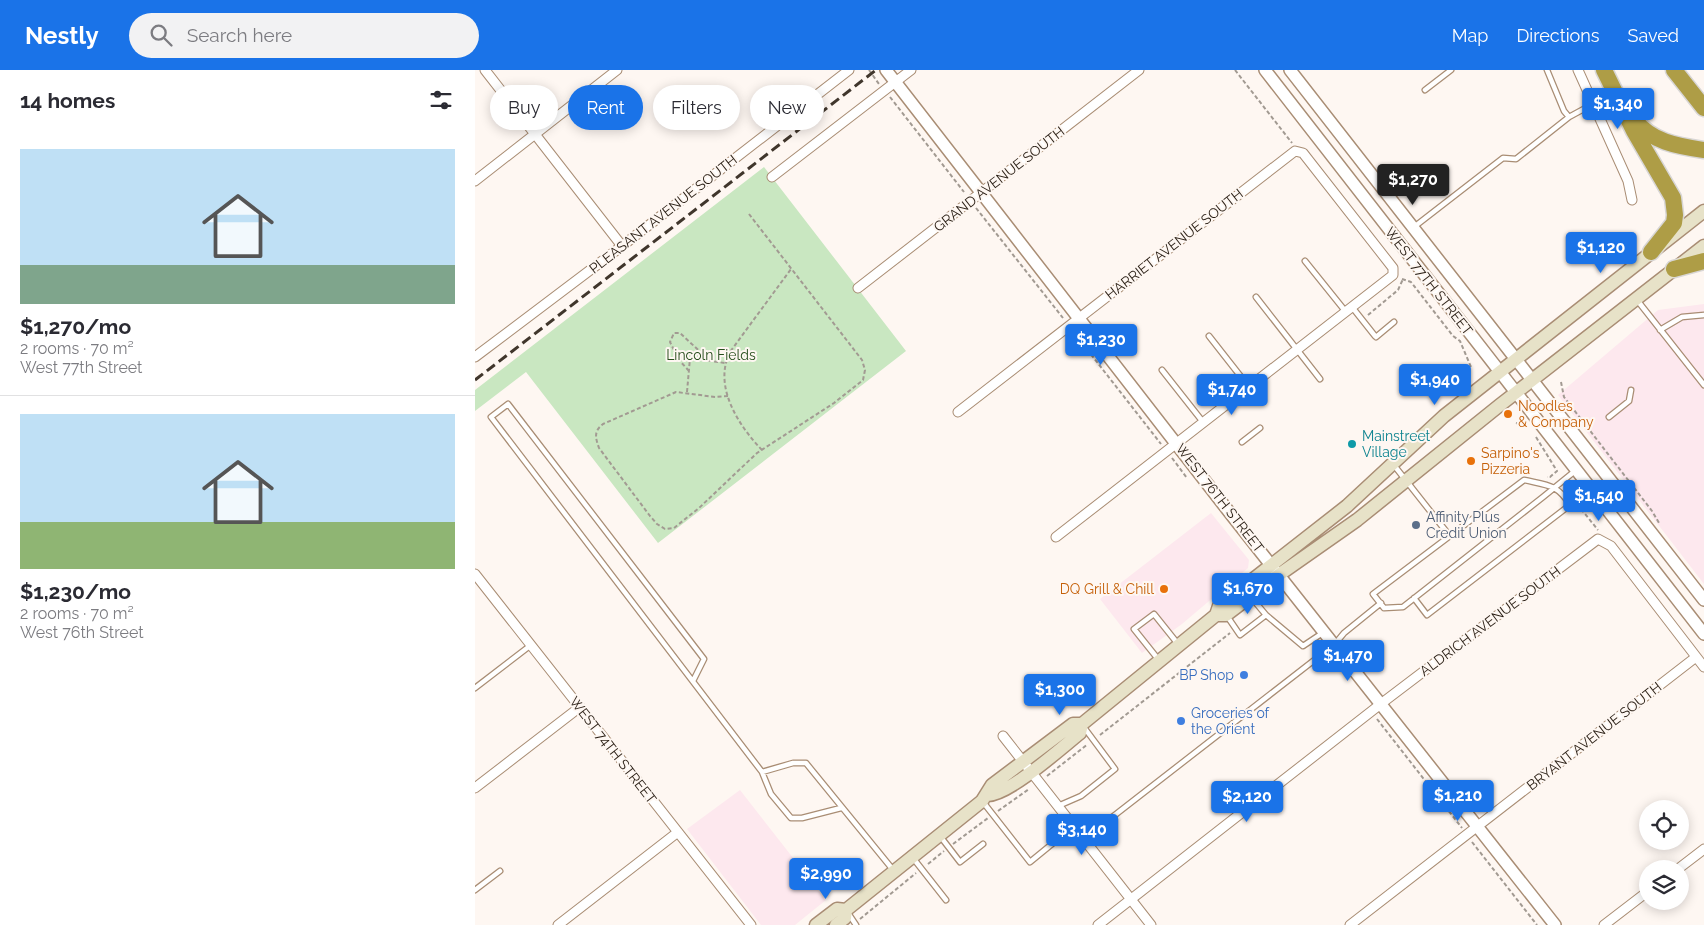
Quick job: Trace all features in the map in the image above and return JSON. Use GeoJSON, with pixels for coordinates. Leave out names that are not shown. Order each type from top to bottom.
{"type":"FeatureCollection","features":[{"type":"Feature","properties":{"kind":"highway"},"geometry":{"type":"LineString","coordinates":[[1604,70],[1617,98],[1673,198],[1674,223],[1651,252]]}},
{"type":"Feature","properties":{"kind":"highway"},"geometry":{"type":"LineString","coordinates":[[1674,70],[1704,108]]}},
{"type":"Feature","properties":{"kind":"highway"},"geometry":{"type":"LineString","coordinates":[[1617,98],[1639,126],[1650,135],[1661,141],[1704,150]]}},
{"type":"Feature","properties":{"kind":"highway"},"geometry":{"type":"LineString","coordinates":[[1674,269],[1704,261]]}},
{"type":"Feature","properties":{"kind":"main road"},"geometry":{"type":"LineString","coordinates":[[836,925],[845,918],[846,910],[893,871],[985,798],[998,794],[1031,772],[1080,733],[1082,724],[1159,660],[1179,644],[1250,596],[1276,569],[1347,506],[1425,432],[1516,358],[1704,211]]}},
{"type":"Feature","properties":{"kind":"main road"},"geometry":{"type":"LineString","coordinates":[[1221,615],[1219,606],[1357,520],[1515,393],[1704,246]]}},
{"type":"Feature","properties":{"kind":"main road"},"geometry":{"type":"LineString","coordinates":[[985,798],[992,785],[1022,761],[1073,724],[1082,724]]}},
{"type":"Feature","properties":{"kind":"main road"},"geometry":{"type":"LineString","coordinates":[[816,925],[837,909],[846,910]]}},
{"type":"Feature","properties":{"kind":"street"},"geometry":{"type":"LineString","coordinates":[[485,70],[622,246]]}},
{"type":"Feature","properties":{"kind":"street"},"geometry":{"type":"LineString","coordinates":[[475,181],[617,70]]}},
{"type":"Feature","properties":{"kind":"street","name":"PLEASANT AVENUE SOUTH"},"geometry":{"type":"LineString","coordinates":[[475,357],[849,70]]}},
{"type":"Feature","properties":{"kind":"street","name":"WEST 76TH STREET"},"geometry":{"type":"LineString","coordinates":[[886,70],[1177,442],[1233,517],[1382,703],[1555,925]]}},
{"type":"Feature","properties":{"kind":"street"},"geometry":{"type":"LineString","coordinates":[[772,177],[911,70]]}},
{"type":"Feature","properties":{"kind":"street","name":"GRAND AVENUE SOUTH"},"geometry":{"type":"LineString","coordinates":[[858,288],[1139,70]]}},
{"type":"Feature","properties":{"kind":"street","name":"WEST 77TH STREET"},"geometry":{"type":"LineString","coordinates":[[1265,70],[1704,634]]}},
{"type":"Feature","properties":{"kind":"street","name":"WEST 77TH STREET"},"geometry":{"type":"LineString","coordinates":[[1290,70],[1704,600]]}},
{"type":"Feature","properties":{"kind":"street"},"geometry":{"type":"LineString","coordinates":[[1578,70],[1628,181],[1633,200]]}},
{"type":"Feature","properties":{"kind":"street"},"geometry":{"type":"LineString","coordinates":[[1056,537],[1393,275],[1393,268],[1343,203],[1303,153],[1295,151]]}},
{"type":"Feature","properties":{"kind":"street","name":"HARRIET AVENUE SOUTH"},"geometry":{"type":"LineString","coordinates":[[957,412],[1295,151]]}},
{"type":"Feature","properties":{"kind":"street"},"geometry":{"type":"LineString","coordinates":[[1597,539],[1611,546],[1704,667]]}},
{"type":"Feature","properties":{"kind":"street","name":"ALDRICH AVENUE SOUTH"},"geometry":{"type":"LineString","coordinates":[[1098,925],[1382,703],[1597,539]]}},
{"type":"Feature","properties":{"kind":"street","name":"WEST 74TH STREET"},"geometry":{"type":"LineString","coordinates":[[476,579],[531,645],[751,925]]}},
{"type":"Feature","properties":{"kind":"street","name":"BRYANT AVENUE SOUTH"},"geometry":{"type":"LineString","coordinates":[[1350,925],[1696,657]]}},
{"type":"Feature","properties":{"kind":"street"},"geometry":{"type":"LineString","coordinates":[[475,788],[580,707]]}},
{"type":"Feature","properties":{"kind":"street"},"geometry":{"type":"LineString","coordinates":[[1003,736],[1151,925]]}},
{"type":"Feature","properties":{"kind":"street"},"geometry":{"type":"LineString","coordinates":[[558,925],[678,832]]}},
{"type":"Feature","properties":{"kind":"street"},"geometry":{"type":"LineString","coordinates":[[1689,861],[1704,849]]}},
{"type":"Feature","properties":{"kind":"street"},"geometry":{"type":"LineString","coordinates":[[1604,925],[1639,898]]}},
{"type":"Feature","properties":{"kind":"lane"},"geometry":{"type":"LineString","coordinates":[[1425,90],[1451,70]]}},
{"type":"Feature","properties":{"kind":"lane"},"geometry":{"type":"LineString","coordinates":[[1547,70],[1564,111],[1569,118]]}},
{"type":"Feature","properties":{"kind":"lane"},"geometry":{"type":"LineString","coordinates":[[1413,228],[1503,158],[1516,159],[1569,118],[1593,104]]}},
{"type":"Feature","properties":{"kind":"lane"},"geometry":{"type":"LineString","coordinates":[[1305,261],[1375,337],[1394,322]]}},
{"type":"Feature","properties":{"kind":"lane"},"geometry":{"type":"LineString","coordinates":[[1256,297],[1320,380]]}},
{"type":"Feature","properties":{"kind":"lane"},"geometry":{"type":"LineString","coordinates":[[1637,300],[1704,385]]}},
{"type":"Feature","properties":{"kind":"lane"},"geometry":{"type":"LineString","coordinates":[[1660,330],[1682,317],[1704,316]]}},
{"type":"Feature","properties":{"kind":"lane"},"geometry":{"type":"LineString","coordinates":[[1209,336],[1249,387]]}},
{"type":"Feature","properties":{"kind":"lane"},"geometry":{"type":"LineString","coordinates":[[1162,370],[1203,422]]}},
{"type":"Feature","properties":{"kind":"lane"},"geometry":{"type":"LineString","coordinates":[[1609,417],[1629,401],[1631,390]]}},
{"type":"Feature","properties":{"kind":"lane"},"geometry":{"type":"LineString","coordinates":[[693,681],[704,659],[508,404],[491,417],[762,772],[771,794],[791,818],[802,818],[841,808]]}},
{"type":"Feature","properties":{"kind":"lane"},"geometry":{"type":"LineString","coordinates":[[1242,442],[1260,428]]}},
{"type":"Feature","properties":{"kind":"lane"},"geometry":{"type":"LineString","coordinates":[[1392,463],[1449,535]]}},
{"type":"Feature","properties":{"kind":"lane"},"geometry":{"type":"LineString","coordinates":[[1414,598],[1427,615],[1570,505],[1563,492],[1555,487],[1524,480],[1373,594],[1384,608],[1403,607],[1414,598],[1555,487],[1576,470]]}},
{"type":"Feature","properties":{"kind":"lane"},"geometry":{"type":"LineString","coordinates":[[1250,596],[1266,615],[1303,646],[1325,632]]}},
{"type":"Feature","properties":{"kind":"lane"},"geometry":{"type":"LineString","coordinates":[[1084,839],[1335,644],[1344,632],[1381,603]]}},
{"type":"Feature","properties":{"kind":"lane"},"geometry":{"type":"LineString","coordinates":[[1159,660],[1134,629],[1154,614],[1179,644]]}},
{"type":"Feature","properties":{"kind":"lane"},"geometry":{"type":"LineString","coordinates":[[1221,615],[1240,635],[1266,615]]}},
{"type":"Feature","properties":{"kind":"lane"},"geometry":{"type":"LineString","coordinates":[[475,688],[531,645]]}},
{"type":"Feature","properties":{"kind":"lane"},"geometry":{"type":"LineString","coordinates":[[1058,806],[1081,796],[1115,769],[1082,724]]}},
{"type":"Feature","properties":{"kind":"lane"},"geometry":{"type":"LineString","coordinates":[[762,772],[793,763],[806,763],[893,871]]}},
{"type":"Feature","properties":{"kind":"lane"},"geometry":{"type":"LineString","coordinates":[[985,798],[992,815],[1030,862],[1074,826]]}},
{"type":"Feature","properties":{"kind":"lane"},"geometry":{"type":"LineString","coordinates":[[939,835],[960,862],[983,844]]}},
{"type":"Feature","properties":{"kind":"lane"},"geometry":{"type":"LineString","coordinates":[[912,856],[946,900]]}},
{"type":"Feature","properties":{"kind":"lane"},"geometry":{"type":"LineString","coordinates":[[475,890],[500,871]]}},
{"type":"Feature","properties":{"kind":"lane"},"geometry":{"type":"LineString","coordinates":[[846,910],[855,924]]}},
{"type":"Feature","properties":{"kind":"path"},"geometry":{"type":"LineString","coordinates":[[1235,70],[1291,142],[1295,151]]}},
{"type":"Feature","properties":{"kind":"path"},"geometry":{"type":"LineString","coordinates":[[728,396],[715,397],[676,392],[603,424],[597,429],[595,438],[599,448],[657,524],[665,529],[674,528],[699,508],[762,450],[834,404],[863,380],[865,370],[862,360],[749,214]]}},
{"type":"Feature","properties":{"kind":"path"},"geometry":{"type":"LineString","coordinates":[[762,450],[747,434],[728,396],[725,385],[725,363],[730,352],[791,269]]}},
{"type":"Feature","properties":{"kind":"path"},"geometry":{"type":"LineString","coordinates":[[1393,275],[1411,282],[1453,336],[1460,341],[1471,368]]}},
{"type":"Feature","properties":{"kind":"path"},"geometry":{"type":"LineString","coordinates":[[1373,321],[1367,314],[1398,290],[1403,279]]}},
{"type":"Feature","properties":{"kind":"path"},"geometry":{"type":"LineString","coordinates":[[689,371],[679,360],[670,342],[674,333],[680,334],[709,360]]}},
{"type":"Feature","properties":{"kind":"path"},"geometry":{"type":"LineString","coordinates":[[1076,335],[1162,445]]}},
{"type":"Feature","properties":{"kind":"path"},"geometry":{"type":"LineString","coordinates":[[687,392],[691,358],[725,363]]}},
{"type":"Feature","properties":{"kind":"path"},"geometry":{"type":"LineString","coordinates":[[1561,382],[1564,397],[1652,511],[1662,530]]}},
{"type":"Feature","properties":{"kind":"path"},"geometry":{"type":"LineString","coordinates":[[1516,423],[1531,426]]}},
{"type":"Feature","properties":{"kind":"path"},"geometry":{"type":"LineString","coordinates":[[1535,434],[1556,466],[1557,471],[1550,477],[1547,476]]}},
{"type":"Feature","properties":{"kind":"path"},"geometry":{"type":"LineString","coordinates":[[1554,474],[1597,530],[1597,539]]}},
{"type":"Feature","properties":{"kind":"path"},"geometry":{"type":"LineString","coordinates":[[1261,609],[1279,595]]}},
{"type":"Feature","properties":{"kind":"path"},"geometry":{"type":"LineString","coordinates":[[1047,776],[1236,629]]}},
{"type":"Feature","properties":{"kind":"path"},"geometry":{"type":"LineString","coordinates":[[1371,712],[1537,925]]}},
{"type":"Feature","properties":{"kind":"path"},"geometry":{"type":"LineString","coordinates":[[855,924],[922,868],[1030,789]]}},
{"type":"Feature","properties":{"kind":"shaded area"},"geometry":{"type":"Polygon","coordinates":[[[1704,304],[1704,584],[1558,395],[1658,310],[1704,304]]]}},
{"type":"Feature","properties":{"kind":"shaded area"},"geometry":{"type":"Polygon","coordinates":[[[1211,513],[1249,560],[1248,568],[1182,624],[1142,653],[1100,599],[1211,513]]]}},
{"type":"Feature","properties":{"kind":"shaded area"},"geometry":{"type":"Polygon","coordinates":[[[740,790],[826,900],[795,925],[761,925],[687,829],[740,790]]]}},
{"type":"Feature","properties":{"kind":"green space","name":"Lincoln Fields"},"geometry":{"type":"Polygon","coordinates":[[[764,167],[906,351],[658,543],[526,372],[475,411],[475,390],[764,167]]]}},
{"type":"Feature","properties":{"kind":"railway"},"geometry":{"type":"LineString","coordinates":[[475,380],[876,70]]}},
{"type":"Feature","properties":{"kind":"place","name":"Noodles & Company"},"geometry":{"type":"Point","coordinates":[1508,414]}},
{"type":"Feature","properties":{"kind":"place","name":"Mainstreet Village"},"geometry":{"type":"Point","coordinates":[1352,444]}},
{"type":"Feature","properties":{"kind":"place","name":"Sarpino's Pizzeria"},"geometry":{"type":"Point","coordinates":[1471,461]}},
{"type":"Feature","properties":{"kind":"place","name":"Affinity Plus Credit Union"},"geometry":{"type":"Point","coordinates":[1416,525]}},
{"type":"Feature","properties":{"kind":"place","name":"DQ Grill & Chill"},"geometry":{"type":"Point","coordinates":[1164,589]}},
{"type":"Feature","properties":{"kind":"place","name":"BP Shop"},"geometry":{"type":"Point","coordinates":[1244,675]}},
{"type":"Feature","properties":{"kind":"place","name":"Groceries of the Orient"},"geometry":{"type":"Point","coordinates":[1181,721]}}]}
